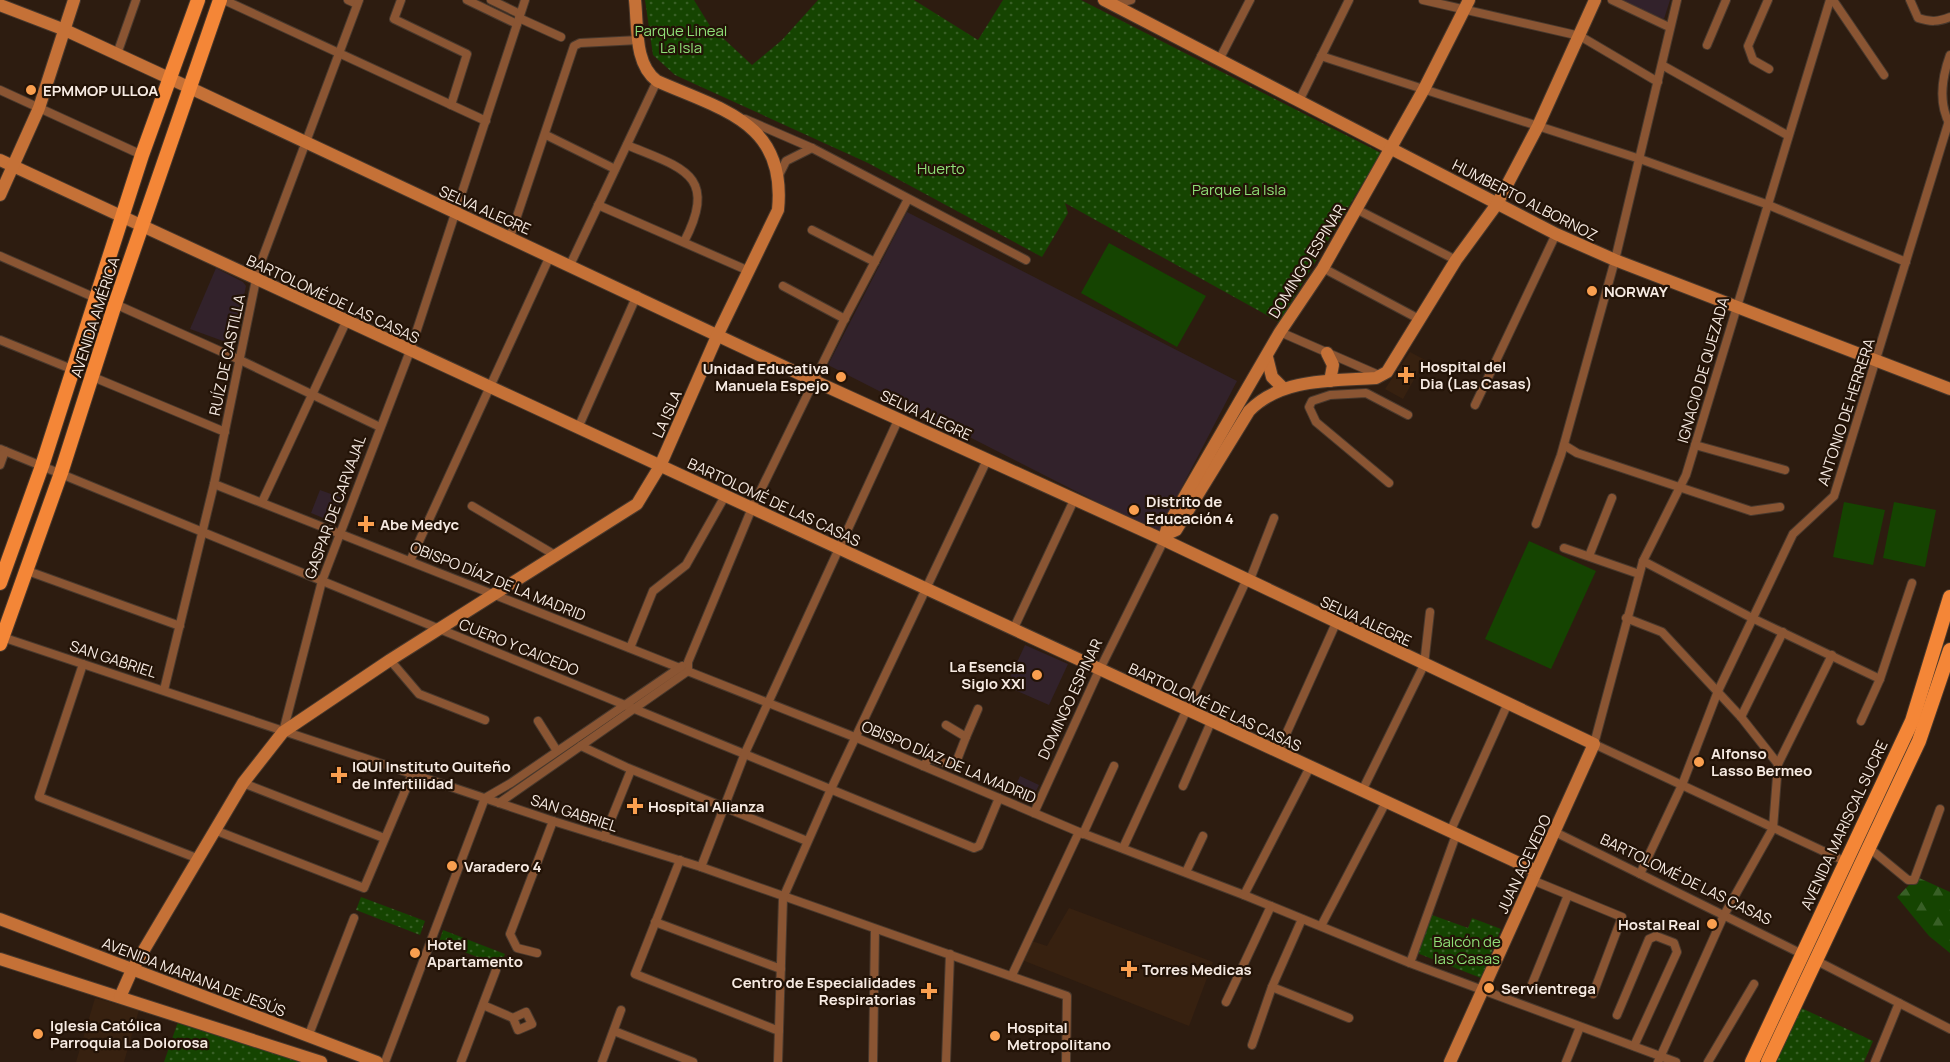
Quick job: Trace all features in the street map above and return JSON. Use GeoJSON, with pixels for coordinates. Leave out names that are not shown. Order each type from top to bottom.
{"type":"FeatureCollection","features":[{"type":"Feature","properties":{"kind":"main road","name":"AVENIDA AMÉRICA"},"geometry":{"type":"LineString","coordinates":[[0,583],[3,561],[42,466],[98,299],[142,155],[198,0]]}},
{"type":"Feature","properties":{"kind":"main road","name":"AVENIDA AMÉRICA"},"geometry":{"type":"LineString","coordinates":[[1,641],[61,474],[115,304],[222,0]]}},
{"type":"Feature","properties":{"kind":"main road","name":"AVENIDA MARISCAL SUCRE"},"geometry":{"type":"LineString","coordinates":[[1752,1062],[1912,721],[1950,597]]}},
{"type":"Feature","properties":{"kind":"main road","name":"AVENIDA MARISCAL SUCRE"},"geometry":{"type":"LineString","coordinates":[[1768,1062],[1919,741],[1950,650]]}},
{"type":"Feature","properties":{"kind":"street"},"geometry":{"type":"LineString","coordinates":[[0,195],[39,108],[74,0]]}},
{"type":"Feature","properties":{"kind":"street"},"geometry":{"type":"LineString","coordinates":[[117,54],[135,0]]}},
{"type":"Feature","properties":{"kind":"street"},"geometry":{"type":"LineString","coordinates":[[222,0],[486,122]]}},
{"type":"Feature","properties":{"kind":"street"},"geometry":{"type":"LineString","coordinates":[[348,0],[358,2]]}},
{"type":"Feature","properties":{"kind":"street"},"geometry":{"type":"LineString","coordinates":[[400,0],[394,19],[467,54],[451,105]]}},
{"type":"Feature","properties":{"kind":"street"},"geometry":{"type":"LineString","coordinates":[[467,0],[561,37]]}},
{"type":"Feature","properties":{"kind":"street"},"geometry":{"type":"LineString","coordinates":[[491,0],[519,19]]}},
{"type":"Feature","properties":{"kind":"street","name":"GASPAR DE CARVAJAL"},"geometry":{"type":"LineString","coordinates":[[120,997],[132,970],[217,831],[243,783],[283,732],[322,581],[410,351],[525,0]]}},
{"type":"Feature","properties":{"kind":"street"},"geometry":{"type":"LineString","coordinates":[[570,265],[657,81],[646,73],[642,63],[635,0]]}},
{"type":"Feature","properties":{"kind":"street"},"geometry":{"type":"LineString","coordinates":[[1109,2],[1131,0]]}},
{"type":"Feature","properties":{"kind":"street"},"geometry":{"type":"LineString","coordinates":[[1220,60],[1250,0]]}},
{"type":"Feature","properties":{"kind":"street"},"geometry":{"type":"LineString","coordinates":[[1299,101],[1348,0]]}},
{"type":"Feature","properties":{"kind":"street"},"geometry":{"type":"LineString","coordinates":[[1423,0],[1466,5],[1580,36],[1658,82]]}},
{"type":"Feature","properties":{"kind":"street"},"geometry":{"type":"LineString","coordinates":[[1280,332],[1382,376],[1456,260],[1497,204],[1538,126],[1595,0]]}},
{"type":"Feature","properties":{"kind":"street"},"geometry":{"type":"LineString","coordinates":[[1612,0],[1669,27]]}},
{"type":"Feature","properties":{"kind":"street"},"geometry":{"type":"LineString","coordinates":[[1536,524],[1564,445],[1615,260],[1677,0]]}},
{"type":"Feature","properties":{"kind":"street"},"geometry":{"type":"LineString","coordinates":[[1707,45],[1726,0]]}},
{"type":"Feature","properties":{"kind":"street"},"geometry":{"type":"LineString","coordinates":[[1768,0],[1748,46],[1753,60],[1769,69]]}},
{"type":"Feature","properties":{"kind":"street"},"geometry":{"type":"LineString","coordinates":[[1832,0],[1884,75]]}},
{"type":"Feature","properties":{"kind":"street","name":"IGNACIO DE QUEZADA"},"geometry":{"type":"LineString","coordinates":[[1594,744],[1643,561],[1655,532],[1680,489],[1695,445],[1787,135],[1832,0]]}},
{"type":"Feature","properties":{"kind":"street"},"geometry":{"type":"LineString","coordinates":[[1910,0],[1918,18],[1940,21],[1950,17]]}},
{"type":"Feature","properties":{"kind":"street","name":"RUÍZ DE CASTILLA"},"geometry":{"type":"LineString","coordinates":[[164,690],[214,484],[258,270],[307,144],[358,2]]}},
{"type":"Feature","properties":{"kind":"street","name":"HUMBERTO ALBORNOZ"},"geometry":{"type":"LineString","coordinates":[[1109,2],[1556,234],[1615,260],[1950,389]]}},
{"type":"Feature","properties":{"kind":"street","name":"SELVA ALEGRE"},"geometry":{"type":"LineString","coordinates":[[0,5],[117,54],[814,381],[1074,500],[1165,537],[1248,581],[1424,665],[1838,858]]}},
{"type":"Feature","properties":{"kind":"street","name":"DOMINGO ESPINAR"},"geometry":{"type":"LineString","coordinates":[[1034,813],[1165,537],[1168,525],[1280,332],[1323,268],[1392,148],[1466,5]]}},
{"type":"Feature","properties":{"kind":"street"},"geometry":{"type":"LineString","coordinates":[[510,237],[575,44],[639,40]]}},
{"type":"Feature","properties":{"kind":"street"},"geometry":{"type":"LineString","coordinates":[[1949,124],[1942,100],[1943,76],[1950,55]]}},
{"type":"Feature","properties":{"kind":"street"},"geometry":{"type":"LineString","coordinates":[[1321,56],[1640,159],[1766,204],[1905,262]]}},
{"type":"Feature","properties":{"kind":"street"},"geometry":{"type":"LineString","coordinates":[[1662,64],[1787,135]]}},
{"type":"Feature","properties":{"kind":"street","name":"LA ISLA"},"geometry":{"type":"LineString","coordinates":[[283,732],[390,660],[637,504],[660,466],[718,334],[778,210],[779,175],[770,150],[757,131],[732,114],[657,81]]}},
{"type":"Feature","properties":{"kind":"street"},"geometry":{"type":"LineString","coordinates":[[0,90],[142,155]]}},
{"type":"Feature","properties":{"kind":"street"},"geometry":{"type":"LineString","coordinates":[[732,114],[813,148],[1026,260]]}},
{"type":"Feature","properties":{"kind":"street","name":"ANTONIO DE HERRERA"},"geometry":{"type":"LineString","coordinates":[[1640,874],[1682,785],[1718,691],[1793,534],[1834,496],[1949,124]]}},
{"type":"Feature","properties":{"kind":"street"},"geometry":{"type":"LineString","coordinates":[[546,135],[615,169]]}},
{"type":"Feature","properties":{"kind":"street"},"geometry":{"type":"LineString","coordinates":[[627,145],[678,167],[692,178],[699,195],[697,213],[684,242]]}},
{"type":"Feature","properties":{"kind":"street"},"geometry":{"type":"LineString","coordinates":[[779,175],[786,161],[813,148]]}},
{"type":"Feature","properties":{"kind":"street","name":"BARTOLOMÉ DE LAS CASAS"},"geometry":{"type":"LineString","coordinates":[[0,160],[1311,767],[1534,875]]}},
{"type":"Feature","properties":{"kind":"street"},"geometry":{"type":"LineString","coordinates":[[499,803],[635,708],[688,667],[752,508],[845,319],[908,199]]}},
{"type":"Feature","properties":{"kind":"street"},"geometry":{"type":"LineString","coordinates":[[598,205],[749,271]]}},
{"type":"Feature","properties":{"kind":"street"},"geometry":{"type":"LineString","coordinates":[[1356,209],[1456,260]]}},
{"type":"Feature","properties":{"kind":"street"},"geometry":{"type":"LineString","coordinates":[[812,230],[875,262]]}},
{"type":"Feature","properties":{"kind":"street"},"geometry":{"type":"LineString","coordinates":[[1475,405],[1556,234]]}},
{"type":"Feature","properties":{"kind":"street"},"geometry":{"type":"LineString","coordinates":[[0,256],[98,299]]}},
{"type":"Feature","properties":{"kind":"street"},"geometry":{"type":"LineString","coordinates":[[410,561],[550,256]]}},
{"type":"Feature","properties":{"kind":"street"},"geometry":{"type":"LineString","coordinates":[[1323,268],[1419,319]]}},
{"type":"Feature","properties":{"kind":"street"},"geometry":{"type":"LineString","coordinates":[[783,286],[845,319]]}},
{"type":"Feature","properties":{"kind":"street"},"geometry":{"type":"LineString","coordinates":[[578,428],[637,296]]}},
{"type":"Feature","properties":{"kind":"street"},"geometry":{"type":"LineString","coordinates":[[115,304],[240,360],[380,427]]}},
{"type":"Feature","properties":{"kind":"street"},"geometry":{"type":"LineString","coordinates":[[262,502],[346,322]]}},
{"type":"Feature","properties":{"kind":"street"},"geometry":{"type":"LineString","coordinates":[[0,340],[74,370]]}},
{"type":"Feature","properties":{"kind":"street"},"geometry":{"type":"LineString","coordinates":[[1327,353],[1333,364],[1330,395]]}},
{"type":"Feature","properties":{"kind":"street"},"geometry":{"type":"LineString","coordinates":[[1267,357],[1272,377],[1283,388]]}},
{"type":"Feature","properties":{"kind":"street"},"geometry":{"type":"LineString","coordinates":[[93,376],[225,432]]}},
{"type":"Feature","properties":{"kind":"street","name":"DOMINGO ESPINAR"},"geometry":{"type":"LineString","coordinates":[[1165,537],[1176,530],[1249,411],[1261,399],[1283,388],[1382,376]]}},
{"type":"Feature","properties":{"kind":"street"},"geometry":{"type":"LineString","coordinates":[[1389,483],[1316,422],[1310,412],[1312,401],[1330,395],[1369,393],[1408,415]]}},
{"type":"Feature","properties":{"kind":"street"},"geometry":{"type":"LineString","coordinates":[[701,867],[745,753],[899,418]]}},
{"type":"Feature","properties":{"kind":"street"},"geometry":{"type":"LineString","coordinates":[[1564,445],[1577,453],[1751,511],[1780,507]]}},
{"type":"Feature","properties":{"kind":"street"},"geometry":{"type":"LineString","coordinates":[[1695,445],[1785,470]]}},
{"type":"Feature","properties":{"kind":"street"},"geometry":{"type":"LineString","coordinates":[[0,465],[3,450]]}},
{"type":"Feature","properties":{"kind":"street","name":"CUERO Y CAICEDO"},"geometry":{"type":"LineString","coordinates":[[3,450],[975,848],[979,846],[999,798]]}},
{"type":"Feature","properties":{"kind":"street"},"geometry":{"type":"LineString","coordinates":[[777,1062],[783,898],[831,789],[987,460]]}},
{"type":"Feature","properties":{"kind":"street","name":"OBISPO DÍAZ DE LA MADRID"},"geometry":{"type":"LineString","coordinates":[[214,484],[678,667]]}},
{"type":"Feature","properties":{"kind":"street"},"geometry":{"type":"LineString","coordinates":[[630,648],[653,591],[688,563],[725,496]]}},
{"type":"Feature","properties":{"kind":"street"},"geometry":{"type":"LineString","coordinates":[[1589,556],[1612,498]]}},
{"type":"Feature","properties":{"kind":"street"},"geometry":{"type":"LineString","coordinates":[[1013,630],[1074,500]]}},
{"type":"Feature","properties":{"kind":"street"},"geometry":{"type":"LineString","coordinates":[[472,506],[555,555]]}},
{"type":"Feature","properties":{"kind":"street"},"geometry":{"type":"LineString","coordinates":[[1124,848],[1248,581],[1274,518]]}},
{"type":"Feature","properties":{"kind":"street"},"geometry":{"type":"LineString","coordinates":[[1564,548],[1639,574]]}},
{"type":"Feature","properties":{"kind":"street"},"geometry":{"type":"LineString","coordinates":[[1643,561],[1752,618],[1880,680]]}},
{"type":"Feature","properties":{"kind":"street"},"geometry":{"type":"LineString","coordinates":[[25,570],[180,626]]}},
{"type":"Feature","properties":{"kind":"street"},"geometry":{"type":"LineString","coordinates":[[1861,721],[1880,680],[1912,583]]}},
{"type":"Feature","properties":{"kind":"street"},"geometry":{"type":"LineString","coordinates":[[1362,791],[1424,665],[1431,612]]}},
{"type":"Feature","properties":{"kind":"street"},"geometry":{"type":"LineString","coordinates":[[1626,618],[1662,632],[1741,717],[1778,764]]}},
{"type":"Feature","properties":{"kind":"street"},"geometry":{"type":"LineString","coordinates":[[1278,752],[1336,623]]}},
{"type":"Feature","properties":{"kind":"street"},"geometry":{"type":"LineString","coordinates":[[1741,717],[1783,632]]}},
{"type":"Feature","properties":{"kind":"street","name":"SAN GABRIEL"},"geometry":{"type":"LineString","coordinates":[[1,641],[164,690],[283,732],[413,772],[553,821],[680,860],[1067,996],[1066,1062]]}},
{"type":"Feature","properties":{"kind":"street"},"geometry":{"type":"LineString","coordinates":[[1659,1058],[1724,915],[1773,828],[1778,764],[1832,655]]}},
{"type":"Feature","properties":{"kind":"street"},"geometry":{"type":"LineString","coordinates":[[390,660],[419,694],[485,720]]}},
{"type":"Feature","properties":{"kind":"street"},"geometry":{"type":"LineString","coordinates":[[83,664],[39,797],[199,859]]}},
{"type":"Feature","properties":{"kind":"street"},"geometry":{"type":"LineString","coordinates":[[385,1062],[484,798],[512,783],[678,667],[688,667]]}},
{"type":"Feature","properties":{"kind":"street","name":"OBISPO DÍAZ DE LA MADRID"},"geometry":{"type":"LineString","coordinates":[[688,667],[768,703],[857,738],[1081,833],[1186,872],[1410,963],[1634,1046],[1659,1058],[1676,1062]]}},
{"type":"Feature","properties":{"kind":"street"},"geometry":{"type":"LineString","coordinates":[[1410,963],[1453,834],[1508,703]]}},
{"type":"Feature","properties":{"kind":"street"},"geometry":{"type":"LineString","coordinates":[[923,766],[930,758],[948,764],[953,763],[978,709]]}},
{"type":"Feature","properties":{"kind":"street"},"geometry":{"type":"LineString","coordinates":[[538,721],[557,751]]}},
{"type":"Feature","properties":{"kind":"street"},"geometry":{"type":"LineString","coordinates":[[1183,786],[1211,722]]}},
{"type":"Feature","properties":{"kind":"street"},"geometry":{"type":"LineString","coordinates":[[946,725],[966,736]]}},
{"type":"Feature","properties":{"kind":"street","name":"JUAN ACEVEDO"},"geometry":{"type":"LineString","coordinates":[[1450,1062],[1594,744]]}},
{"type":"Feature","properties":{"kind":"street"},"geometry":{"type":"LineString","coordinates":[[581,746],[631,770],[807,841]]}},
{"type":"Feature","properties":{"kind":"street"},"geometry":{"type":"LineString","coordinates":[[1012,975],[1113,766]]}},
{"type":"Feature","properties":{"kind":"street"},"geometry":{"type":"LineString","coordinates":[[1244,895],[1311,767]]}},
{"type":"Feature","properties":{"kind":"street"},"geometry":{"type":"LineString","coordinates":[[604,837],[631,770]]}},
{"type":"Feature","properties":{"kind":"street"},"geometry":{"type":"LineString","coordinates":[[217,831],[364,888],[413,772]]}},
{"type":"Feature","properties":{"kind":"street"},"geometry":{"type":"LineString","coordinates":[[243,783],[384,838]]}},
{"type":"Feature","properties":{"kind":"street"},"geometry":{"type":"LineString","coordinates":[[1321,926],[1386,802]]}},
{"type":"Feature","properties":{"kind":"street"},"geometry":{"type":"LineString","coordinates":[[1868,847],[1908,880],[1914,880],[1940,809]]}},
{"type":"Feature","properties":{"kind":"street"},"geometry":{"type":"LineString","coordinates":[[537,953],[517,948],[510,934],[553,821]]}},
{"type":"Feature","properties":{"kind":"street","name":"BARTOLOMÉ DE LAS CASAS"},"geometry":{"type":"LineString","coordinates":[[1556,832],[1802,954]]}},
{"type":"Feature","properties":{"kind":"street"},"geometry":{"type":"LineString","coordinates":[[1186,872],[1203,836]]}},
{"type":"Feature","properties":{"kind":"street"},"geometry":{"type":"LineString","coordinates":[[680,860],[635,974],[778,1031]]}},
{"type":"Feature","properties":{"kind":"street"},"geometry":{"type":"LineString","coordinates":[[1534,875],[1568,896],[1622,919],[1593,993]]}},
{"type":"Feature","properties":{"kind":"street"},"geometry":{"type":"LineString","coordinates":[[1532,984],[1568,896]]}},
{"type":"Feature","properties":{"kind":"street"},"geometry":{"type":"LineString","coordinates":[[1226,1002],[1271,906]]}},
{"type":"Feature","properties":{"kind":"street"},"geometry":{"type":"LineString","coordinates":[[308,1037],[354,918]]}},
{"type":"Feature","properties":{"kind":"street","name":"AVENIDA MARIANA DE JESÚS"},"geometry":{"type":"LineString","coordinates":[[0,919],[377,1062]]}},
{"type":"Feature","properties":{"kind":"street"},"geometry":{"type":"LineString","coordinates":[[1252,1045],[1272,987],[1302,919]]}},
{"type":"Feature","properties":{"kind":"street"},"geometry":{"type":"LineString","coordinates":[[655,922],[781,969]]}},
{"type":"Feature","properties":{"kind":"street"},"geometry":{"type":"LineString","coordinates":[[873,1062],[875,929]]}},
{"type":"Feature","properties":{"kind":"street"},"geometry":{"type":"LineString","coordinates":[[1617,1015],[1649,939],[1658,936],[1674,943],[1677,952],[1634,1046]]}},
{"type":"Feature","properties":{"kind":"street"},"geometry":{"type":"LineString","coordinates":[[946,1062],[950,954]]}},
{"type":"Feature","properties":{"kind":"street"},"geometry":{"type":"LineString","coordinates":[[0,959],[321,1062]]}},
{"type":"Feature","properties":{"kind":"street"},"geometry":{"type":"LineString","coordinates":[[1815,960],[1950,1029]]}},
{"type":"Feature","properties":{"kind":"street"},"geometry":{"type":"LineString","coordinates":[[461,1062],[496,970]]}},
{"type":"Feature","properties":{"kind":"street"},"geometry":{"type":"LineString","coordinates":[[1708,1062],[1754,984]]}},
{"type":"Feature","properties":{"kind":"street"},"geometry":{"type":"LineString","coordinates":[[1272,987],[1349,1018]]}},
{"type":"Feature","properties":{"kind":"street"},"geometry":{"type":"LineString","coordinates":[[1875,1062],[1899,1003]]}},
{"type":"Feature","properties":{"kind":"street"},"geometry":{"type":"LineString","coordinates":[[483,1005],[513,1018]]}},
{"type":"Feature","properties":{"kind":"street"},"geometry":{"type":"LineString","coordinates":[[602,1062],[621,1010]]}},
{"type":"Feature","properties":{"kind":"street"},"geometry":{"type":"LineString","coordinates":[[1566,1062],[1580,1027]]}},
{"type":"Feature","properties":{"kind":"street"},"geometry":{"type":"LineString","coordinates":[[614,1031],[693,1062]]}},
{"type":"Feature","properties":{"kind":"shaded area"},"geometry":{"type":"Polygon","coordinates":[[[1620,0],[1670,0],[1664,19],[1620,0]]]}},
{"type":"Feature","properties":{"kind":"shaded area"},"geometry":{"type":"Polygon","coordinates":[[[907,212],[1237,381],[1158,533],[828,365],[907,212]]]}},
{"type":"Feature","properties":{"kind":"shaded area"},"geometry":{"type":"Polygon","coordinates":[[[216,268],[243,282],[246,286],[234,345],[190,329],[216,268]]]}},
{"type":"Feature","properties":{"kind":"shaded area","name":"Hospital del Dia (Las Casas)"},"geometry":{"type":"Polygon","coordinates":[[[1410,352],[1425,360],[1403,399],[1385,389],[1410,352]]]}},
{"type":"Feature","properties":{"kind":"shaded area"},"geometry":{"type":"Polygon","coordinates":[[[320,490],[342,498],[333,522],[311,513],[320,490]]]}},
{"type":"Feature","properties":{"kind":"shaded area","name":"La Esencia Siglo XXI"},"geometry":{"type":"Polygon","coordinates":[[[1025,645],[1068,664],[1049,705],[1006,686],[1025,645]]]}},
{"type":"Feature","properties":{"kind":"shaded area"},"geometry":{"type":"Polygon","coordinates":[[[1020,776],[1039,785],[1030,803],[1012,794],[1020,776]]]}},
{"type":"Feature","properties":{"kind":"shaded area","name":"Torres Medicas"},"geometry":{"type":"Polygon","coordinates":[[[1069,908],[1213,962],[1189,1026],[1017,958],[1029,940],[1047,946],[1069,908]]]}},
{"type":"Feature","properties":{"kind":"shaded area"},"geometry":{"type":"Polygon","coordinates":[[[95,998],[139,1010],[124,1062],[76,1062],[95,998]]]}},
{"type":"Feature","properties":{"kind":"green space","name":"Parque La Isla"},"geometry":{"type":"Polygon","coordinates":[[[645,0],[694,0],[710,26],[752,65],[782,40],[818,0],[914,0],[978,40],[1003,0],[1081,0],[1381,153],[1279,322],[1065,203],[1068,213],[1042,257],[868,163],[675,75],[653,55],[645,0]]]}},
{"type":"Feature","properties":{"kind":"green space"},"geometry":{"type":"Polygon","coordinates":[[[1109,243],[1206,296],[1177,347],[1081,293],[1109,243]]]}},
{"type":"Feature","properties":{"kind":"green space"},"geometry":{"type":"Polygon","coordinates":[[[1844,502],[1885,510],[1873,565],[1833,557],[1844,502]]]}},
{"type":"Feature","properties":{"kind":"green space"},"geometry":{"type":"Polygon","coordinates":[[[1894,502],[1936,510],[1925,567],[1883,558],[1894,502]]]}},
{"type":"Feature","properties":{"kind":"green space"},"geometry":{"type":"Polygon","coordinates":[[[1529,541],[1596,571],[1551,669],[1485,639],[1529,541]]]}},
{"type":"Feature","properties":{"kind":"green space"},"geometry":{"type":"Polygon","coordinates":[[[1917,877],[1950,892],[1950,953],[1929,936],[1897,897],[1917,877]]]}},
{"type":"Feature","properties":{"kind":"green space"},"geometry":{"type":"Polygon","coordinates":[[[361,897],[425,921],[420,935],[356,910],[361,897]]]}},
{"type":"Feature","properties":{"kind":"green space","name":"Balcón de las Casas"},"geometry":{"type":"Polygon","coordinates":[[[1432,915],[1468,928],[1472,918],[1501,929],[1481,978],[1417,953],[1432,915]]]}},
{"type":"Feature","properties":{"kind":"green space"},"geometry":{"type":"Polygon","coordinates":[[[443,930],[505,954],[500,966],[439,942],[443,930]]]}},
{"type":"Feature","properties":{"kind":"green space"},"geometry":{"type":"Polygon","coordinates":[[[1799,1007],[1873,1041],[1864,1062],[1773,1062],[1799,1007]]]}},
{"type":"Feature","properties":{"kind":"green space"},"geometry":{"type":"Polygon","coordinates":[[[180,1016],[320,1062],[164,1062],[180,1016]]]}},
{"type":"Feature","properties":{"kind":"place","name":"EPMMOP ULLOA"},"geometry":{"type":"Point","coordinates":[31,90]}},
{"type":"Feature","properties":{"kind":"place","name":"NORWAY"},"geometry":{"type":"Point","coordinates":[1592,291]}},
{"type":"Feature","properties":{"kind":"place","name":"Hospital del Dia (Las Casas)"},"geometry":{"type":"Point","coordinates":[1406,375]}},
{"type":"Feature","properties":{"kind":"place","name":"Unidad Educativa Manuela Espejo"},"geometry":{"type":"Point","coordinates":[841,377]}},
{"type":"Feature","properties":{"kind":"place","name":"Distrito de Educación 4"},"geometry":{"type":"Point","coordinates":[1134,510]}},
{"type":"Feature","properties":{"kind":"place","name":"Abe Medyc"},"geometry":{"type":"Point","coordinates":[366,524]}},
{"type":"Feature","properties":{"kind":"place","name":"La Esencia Siglo XXI"},"geometry":{"type":"Point","coordinates":[1037,675]}},
{"type":"Feature","properties":{"kind":"place","name":"Alfonso Lasso Bermeo"},"geometry":{"type":"Point","coordinates":[1699,762]}},
{"type":"Feature","properties":{"kind":"place","name":"IQUI Instituto Quiteño de Infertilidad"},"geometry":{"type":"Point","coordinates":[339,775]}},
{"type":"Feature","properties":{"kind":"place","name":"Hospital Alianza"},"geometry":{"type":"Point","coordinates":[635,806]}},
{"type":"Feature","properties":{"kind":"place","name":"Varadero 4"},"geometry":{"type":"Point","coordinates":[452,866]}},
{"type":"Feature","properties":{"kind":"place","name":"Hostal Real"},"geometry":{"type":"Point","coordinates":[1712,924]}},
{"type":"Feature","properties":{"kind":"place","name":"Hotel Apartamento"},"geometry":{"type":"Point","coordinates":[415,953]}},
{"type":"Feature","properties":{"kind":"place","name":"Torres Medicas"},"geometry":{"type":"Point","coordinates":[1129,969]}},
{"type":"Feature","properties":{"kind":"place","name":"Servientrega"},"geometry":{"type":"Point","coordinates":[1489,988]}},
{"type":"Feature","properties":{"kind":"place","name":"Centro de Especialidades Respiratorias"},"geometry":{"type":"Point","coordinates":[929,991]}},
{"type":"Feature","properties":{"kind":"place","name":"Iglesia Católica Parroquia La Dolorosa"},"geometry":{"type":"Point","coordinates":[38,1034]}},
{"type":"Feature","properties":{"kind":"place","name":"Hospital Metropolitano"},"geometry":{"type":"Point","coordinates":[995,1036]}},
{"type":"Feature","properties":{"kind":"park label","name":"Parque Lineal La Isla"},"geometry":{"type":"Point","coordinates":[681,38]}},
{"type":"Feature","properties":{"kind":"park label","name":"Huerto"},"geometry":{"type":"Point","coordinates":[941,168]}}]}
